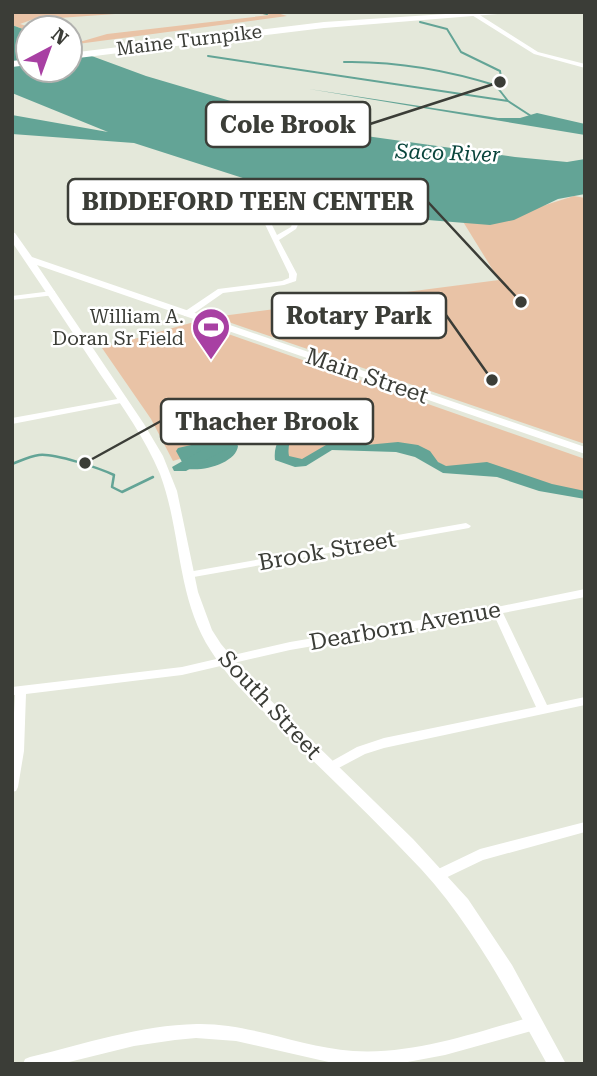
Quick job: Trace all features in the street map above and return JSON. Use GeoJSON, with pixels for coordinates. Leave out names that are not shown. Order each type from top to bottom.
{"type":"FeatureCollection","features":[{"type":"Feature","properties":{"kind":"highway","name":"Maine Turnpike"},"geometry":{"type":"LineString","coordinates":[[84,51],[262,26],[424,12]]}},
{"type":"Feature","properties":{"kind":"highway","name":"Maine Turnpike"},"geometry":{"type":"LineString","coordinates":[[92,50],[324,24],[518,12]]}},
{"type":"Feature","properties":{"kind":"street"},"geometry":{"type":"LineString","coordinates":[[470,12],[536,53],[585,66]]}},
{"type":"Feature","properties":{"kind":"street"},"geometry":{"type":"LineString","coordinates":[[187,314],[224,291],[284,283],[293,279],[264,216],[286,213],[297,216],[299,220],[295,226],[275,239]]}},
{"type":"Feature","properties":{"kind":"street","name":"South Street"},"geometry":{"type":"LineString","coordinates":[[12,235],[145,433],[166,476],[188,575],[203,624],[227,662],[437,876],[487,940],[556,1064]]}},
{"type":"Feature","properties":{"kind":"street","name":"Main Street"},"geometry":{"type":"LineString","coordinates":[[31,260],[585,451]]}},
{"type":"Feature","properties":{"kind":"street"},"geometry":{"type":"LineString","coordinates":[[12,298],[52,293]]}},
{"type":"Feature","properties":{"kind":"street"},"geometry":{"type":"LineString","coordinates":[[12,421],[123,400]]}},
{"type":"Feature","properties":{"kind":"street","name":"Brook Street"},"geometry":{"type":"LineString","coordinates":[[188,575],[466,526]]}},
{"type":"Feature","properties":{"kind":"street","name":"Dearborn Avenue"},"geometry":{"type":"LineString","coordinates":[[17,690],[144,677],[227,662],[290,646],[497,611],[585,593]]}},
{"type":"Feature","properties":{"kind":"street"},"geometry":{"type":"LineString","coordinates":[[497,611],[542,709]]}},
{"type":"Feature","properties":{"kind":"street"},"geometry":{"type":"LineString","coordinates":[[12,787],[18,751],[17,690]]}},
{"type":"Feature","properties":{"kind":"street"},"geometry":{"type":"LineString","coordinates":[[329,768],[361,750],[384,743],[585,701]]}},
{"type":"Feature","properties":{"kind":"street"},"geometry":{"type":"LineString","coordinates":[[437,876],[480,855],[585,827]]}},
{"type":"Feature","properties":{"kind":"street"},"geometry":{"type":"LineString","coordinates":[[30,1064],[144,1039],[199,1031],[252,1037],[350,1058],[388,1057],[535,1023]]}},
{"type":"Feature","properties":{"kind":"shaded area"},"geometry":{"type":"Polygon","coordinates":[[[12,12],[143,12],[84,16],[84,14],[14,14],[14,26],[12,12]]]}},
{"type":"Feature","properties":{"kind":"shaded area"},"geometry":{"type":"Polygon","coordinates":[[[240,12],[274,12],[287,16],[84,43],[84,41],[107,34],[270,15],[240,12]]]}},
{"type":"Feature","properties":{"kind":"shaded area"},"geometry":{"type":"Polygon","coordinates":[[[574,196],[585,198],[585,444],[214,317],[499,280],[462,220],[539,207],[574,196]]]}},
{"type":"Feature","properties":{"kind":"shaded area"},"geometry":{"type":"Polygon","coordinates":[[[194,322],[585,459],[585,494],[502,471],[451,470],[423,453],[336,446],[302,463],[284,459],[287,425],[278,415],[237,423],[224,430],[220,446],[173,461],[151,419],[102,348],[194,322]]]}},
{"type":"Feature","properties":{"kind":"water","name":"Saco River"},"geometry":{"type":"Polygon","coordinates":[[[12,25],[14,84],[84,84],[84,53],[146,76],[275,114],[366,136],[515,157],[567,162],[585,159],[585,194],[558,199],[514,220],[490,225],[403,218],[279,195],[249,199],[245,194],[264,190],[286,192],[134,143],[12,134],[12,115],[108,132],[12,93],[12,25]]]}},
{"type":"Feature","properties":{"kind":"water"},"geometry":{"type":"Polygon","coordinates":[[[309,89],[498,118],[520,118],[537,113],[585,124],[585,135],[309,89]]]}},
{"type":"Feature","properties":{"kind":"water"},"geometry":{"type":"Polygon","coordinates":[[[273,412],[294,414],[297,419],[289,456],[302,459],[334,443],[366,445],[398,442],[418,445],[430,451],[438,462],[446,466],[487,462],[552,484],[585,491],[585,499],[539,491],[497,477],[443,473],[415,457],[396,452],[332,450],[306,466],[295,467],[275,460],[276,445],[285,423],[268,417],[254,419],[273,412]]]}},
{"type":"Feature","properties":{"kind":"water"},"geometry":{"type":"Polygon","coordinates":[[[223,432],[229,432],[238,446],[230,458],[203,469],[185,469],[179,466],[182,462],[176,451],[178,448],[200,443],[223,432]]]}},
{"type":"Feature","properties":{"kind":"waterway"},"geometry":{"type":"LineString","coordinates":[[259,12],[267,14]]}},
{"type":"Feature","properties":{"kind":"waterway"},"geometry":{"type":"LineString","coordinates":[[420,22],[447,29],[461,52],[500,71],[501,78],[498,86]]}},
{"type":"Feature","properties":{"kind":"waterway"},"geometry":{"type":"LineString","coordinates":[[208,56],[508,101]]}},
{"type":"Feature","properties":{"kind":"waterway"},"geometry":{"type":"LineString","coordinates":[[344,62],[422,68],[498,86]]}},
{"type":"Feature","properties":{"kind":"waterway"},"geometry":{"type":"LineString","coordinates":[[498,86],[508,101]]}},
{"type":"Feature","properties":{"kind":"waterway"},"geometry":{"type":"LineString","coordinates":[[508,101],[531,116]]}},
{"type":"Feature","properties":{"kind":"waterway"},"geometry":{"type":"LineString","coordinates":[[180,467],[222,445],[229,432],[254,419],[282,415]]}},
{"type":"Feature","properties":{"kind":"waterway"},"geometry":{"type":"LineString","coordinates":[[12,464],[39,455],[65,459],[114,475],[112,487],[122,492],[153,477]]}},
{"type":"Feature","properties":{"kind":"place","name":"Cole Brook"},"geometry":{"type":"Point","coordinates":[500,82]}},
{"type":"Feature","properties":{"kind":"place","name":"BIDDEFORD TEEN CENTER"},"geometry":{"type":"Point","coordinates":[521,302]}},
{"type":"Feature","properties":{"kind":"place","name":"William A. Doran Sr Field"},"geometry":{"type":"Point","coordinates":[211,361]}},
{"type":"Feature","properties":{"kind":"place","name":"Rotary Park"},"geometry":{"type":"Point","coordinates":[492,380]}},
{"type":"Feature","properties":{"kind":"place","name":"Thacher Brook"},"geometry":{"type":"Point","coordinates":[85,463]}}]}
